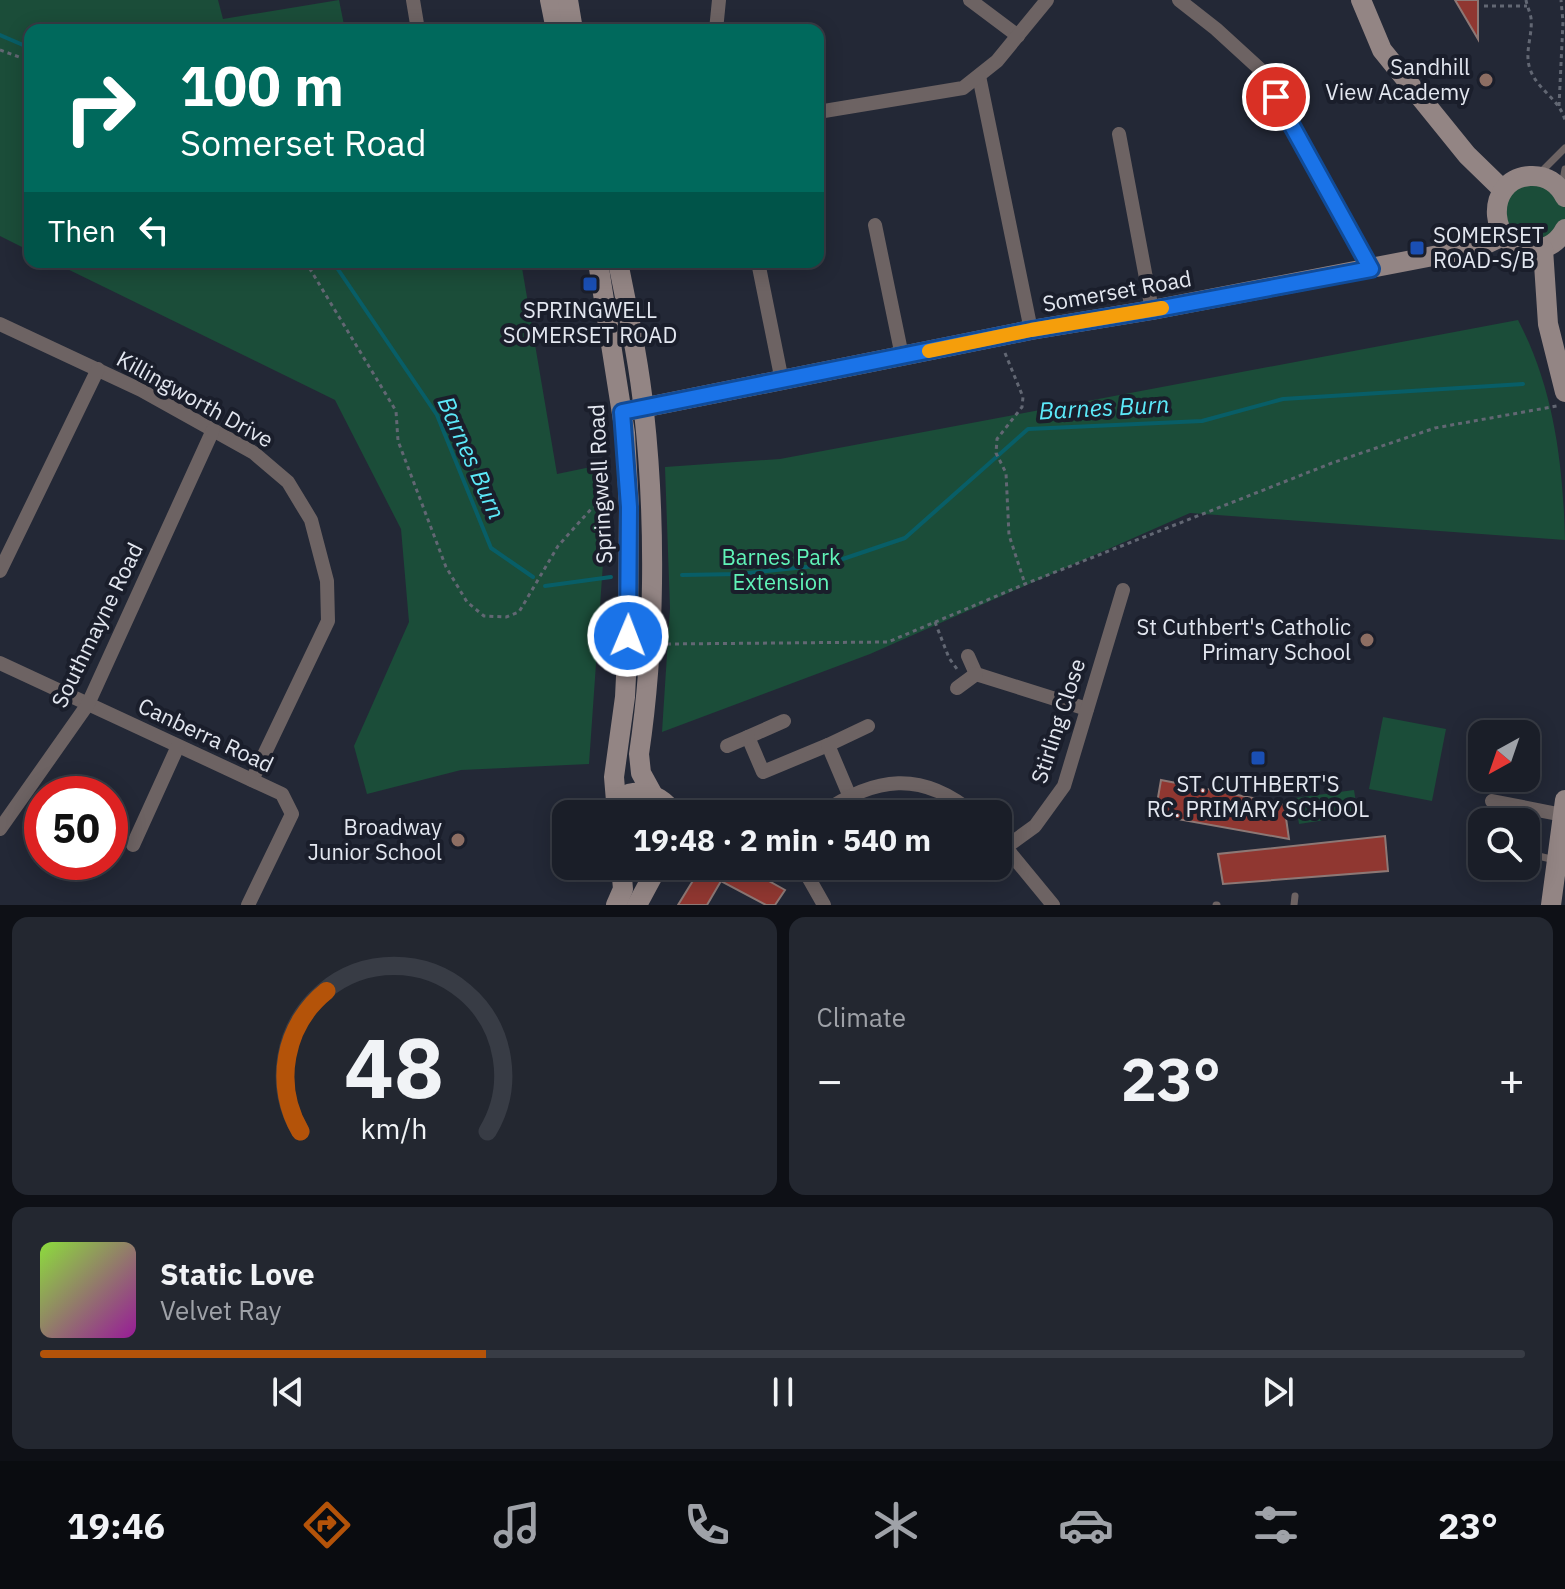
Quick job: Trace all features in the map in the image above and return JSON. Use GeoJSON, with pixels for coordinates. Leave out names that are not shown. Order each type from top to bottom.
{"type":"FeatureCollection","features":[{"type":"Feature","properties":{"kind":"street"},"geometry":{"type":"LineString","coordinates":[[413,0],[417,24]]}},
{"type":"Feature","properties":{"kind":"street"},"geometry":{"type":"LineString","coordinates":[[550,0],[555,24]]}},
{"type":"Feature","properties":{"kind":"street"},"geometry":{"type":"LineString","coordinates":[[568,0],[572,24]]}},
{"type":"Feature","properties":{"kind":"street"},"geometry":{"type":"LineString","coordinates":[[717,24],[719,0]]}},
{"type":"Feature","properties":{"kind":"street"},"geometry":{"type":"LineString","coordinates":[[970,0],[1018,36]]}},
{"type":"Feature","properties":{"kind":"street"},"geometry":{"type":"LineString","coordinates":[[824,111],[963,88],[997,61],[1047,0]]}},
{"type":"Feature","properties":{"kind":"street"},"geometry":{"type":"LineString","coordinates":[[1179,0],[1263,72],[1371,269]]}},
{"type":"Feature","properties":{"kind":"street"},"geometry":{"type":"LineString","coordinates":[[1361,0],[1382,50],[1467,155],[1503,190]]}},
{"type":"Feature","properties":{"kind":"street"},"geometry":{"type":"LineString","coordinates":[[979,76],[1031,330]]}},
{"type":"Feature","properties":{"kind":"street"},"geometry":{"type":"LineString","coordinates":[[1119,134],[1152,310]]}},
{"type":"Feature","properties":{"kind":"street"},"geometry":{"type":"LineString","coordinates":[[1564,185],[1538,176],[1514,180],[1503,190],[1497,202],[1496,219],[1503,236],[1517,247],[1528,250],[1554,244],[1565,229]]}},
{"type":"Feature","properties":{"kind":"street"},"geometry":{"type":"LineString","coordinates":[[875,225],[902,356]]}},
{"type":"Feature","properties":{"kind":"street","name":"Somerset Road"},"geometry":{"type":"LineString","coordinates":[[622,412],[999,336],[1371,269],[1480,247],[1503,236]]}},
{"type":"Feature","properties":{"kind":"street"},"geometry":{"type":"LineString","coordinates":[[1543,249],[1548,324],[1565,392]]}},
{"type":"Feature","properties":{"kind":"street","name":"Springwell Road"},"geometry":{"type":"LineString","coordinates":[[599,268],[622,412],[629,498],[625,697],[612,800]]}},
{"type":"Feature","properties":{"kind":"street"},"geometry":{"type":"LineString","coordinates":[[619,268],[644,410],[650,498],[648,644],[639,754],[641,773],[652,793],[662,800]]}},
{"type":"Feature","properties":{"kind":"street"},"geometry":{"type":"LineString","coordinates":[[759,268],[782,381]]}},
{"type":"Feature","properties":{"kind":"street","name":"Killingworth Drive"},"geometry":{"type":"LineString","coordinates":[[0,324],[141,390],[254,453],[288,482],[311,520],[327,581],[328,621],[252,780]]}},
{"type":"Feature","properties":{"kind":"street"},"geometry":{"type":"LineString","coordinates":[[0,571],[98,369]]}},
{"type":"Feature","properties":{"kind":"street","name":"Southmayne Road"},"geometry":{"type":"LineString","coordinates":[[0,829],[88,704],[213,430]]}},
{"type":"Feature","properties":{"kind":"street","name":"Stirling Close"},"geometry":{"type":"LineString","coordinates":[[1012,838],[1035,826],[1064,786],[1123,590]]}},
{"type":"Feature","properties":{"kind":"street"},"geometry":{"type":"LineString","coordinates":[[968,656],[967,681],[1087,709]]}},
{"type":"Feature","properties":{"kind":"street","name":"Canberra Road"},"geometry":{"type":"LineString","coordinates":[[0,663],[282,794],[292,814],[248,905]]}},
{"type":"Feature","properties":{"kind":"street"},"geometry":{"type":"LineString","coordinates":[[727,746],[784,721]]}},
{"type":"Feature","properties":{"kind":"street"},"geometry":{"type":"LineString","coordinates":[[748,737],[763,772],[868,726]]}},
{"type":"Feature","properties":{"kind":"street"},"geometry":{"type":"LineString","coordinates":[[828,745],[850,797]]}},
{"type":"Feature","properties":{"kind":"street"},"geometry":{"type":"LineString","coordinates":[[133,845],[178,746]]}},
{"type":"Feature","properties":{"kind":"street"},"geometry":{"type":"LineString","coordinates":[[845,800],[881,784],[909,783],[943,792],[954,800]]}},
{"type":"Feature","properties":{"kind":"street","name":"Springwell Road"},"geometry":{"type":"LineString","coordinates":[[624,800],[637,792],[652,793]]}},
{"type":"Feature","properties":{"kind":"street"},"geometry":{"type":"LineString","coordinates":[[1492,801],[1564,810],[1551,905]]}},
{"type":"Feature","properties":{"kind":"street"},"geometry":{"type":"LineString","coordinates":[[1012,856],[1048,903]]}},
{"type":"Feature","properties":{"kind":"street"},"geometry":{"type":"LineString","coordinates":[[616,905],[623,889],[622,880]]}},
{"type":"Feature","properties":{"kind":"street"},"geometry":{"type":"LineString","coordinates":[[637,905],[650,880]]}},
{"type":"Feature","properties":{"kind":"street"},"geometry":{"type":"LineString","coordinates":[[810,880],[824,905]]}},
{"type":"Feature","properties":{"kind":"lane"},"geometry":{"type":"LineString","coordinates":[[1538,176],[1565,148]]}},
{"type":"Feature","properties":{"kind":"lane"},"geometry":{"type":"LineString","coordinates":[[1540,856],[1557,860]]}},
{"type":"Feature","properties":{"kind":"path"},"geometry":{"type":"LineString","coordinates":[[1526,0],[1532,19],[1527,53],[1530,69],[1539,85],[1559,106],[1565,121]]}},
{"type":"Feature","properties":{"kind":"path"},"geometry":{"type":"LineString","coordinates":[[1559,106],[1564,22],[1561,0]]}},
{"type":"Feature","properties":{"kind":"path"},"geometry":{"type":"LineString","coordinates":[[1484,6],[1527,6]]}},
{"type":"Feature","properties":{"kind":"path"},"geometry":{"type":"LineString","coordinates":[[0,50],[24,59]]}},
{"type":"Feature","properties":{"kind":"path"},"geometry":{"type":"LineString","coordinates":[[310,268],[396,411],[398,441],[446,567],[467,602],[484,616],[506,617],[519,612],[558,546],[592,508],[629,498]]}},
{"type":"Feature","properties":{"kind":"path"},"geometry":{"type":"LineString","coordinates":[[999,336],[1023,397],[1022,407],[997,439],[996,453],[1004,469],[1009,535],[1025,584]]}},
{"type":"Feature","properties":{"kind":"path"},"geometry":{"type":"LineString","coordinates":[[648,644],[888,642],[1025,584],[1332,463],[1435,428],[1565,405]]}},
{"type":"Feature","properties":{"kind":"path"},"geometry":{"type":"LineString","coordinates":[[935,622],[949,658],[967,681]]}},
{"type":"Feature","properties":{"kind":"green space"},"geometry":{"type":"Polygon","coordinates":[[[0,0],[218,0],[223,19],[339,0],[344,24],[24,24],[24,248],[0,236],[0,0]]]}},
{"type":"Feature","properties":{"kind":"green space"},"geometry":{"type":"Polygon","coordinates":[[[1525,176],[1565,199],[1565,229],[1554,244],[1503,236],[1503,190],[1525,176]]]}},
{"type":"Feature","properties":{"kind":"green space"},"geometry":{"type":"Polygon","coordinates":[[[65,268],[522,268],[557,474],[610,463],[589,764],[461,770],[367,794],[354,746],[409,622],[401,529],[335,400],[65,268]]]}},
{"type":"Feature","properties":{"kind":"green space","name":"Barnes Park Extension"},"geometry":{"type":"Polygon","coordinates":[[[1518,320],[1540,373],[1554,427],[1562,483],[1565,540],[1190,513],[870,654],[662,732],[670,608],[665,467],[780,459],[1518,320]]]}},
{"type":"Feature","properties":{"kind":"green space"},"geometry":{"type":"Polygon","coordinates":[[[1383,717],[1446,729],[1432,801],[1369,789],[1383,717]]]}},
{"type":"Feature","properties":{"kind":"green space"},"geometry":{"type":"Polygon","coordinates":[[[1354,790],[1358,815],[1299,824],[1295,798],[1354,790]]]}},
{"type":"Feature","properties":{"kind":"building","name":"Sandhill View Academy"},"geometry":{"type":"Polygon","coordinates":[[[1455,0],[1478,0],[1478,39],[1455,0]]]}},
{"type":"Feature","properties":{"kind":"building"},"geometry":{"type":"Polygon","coordinates":[[[1161,780],[1284,804],[1289,839],[1155,815],[1161,780]]]}},
{"type":"Feature","properties":{"kind":"building"},"geometry":{"type":"Polygon","coordinates":[[[1385,836],[1388,871],[1223,884],[1218,854],[1385,836]]]}},
{"type":"Feature","properties":{"kind":"building"},"geometry":{"type":"Polygon","coordinates":[[[693,880],[767,880],[785,890],[775,905],[766,905],[721,881],[707,905],[678,905],[693,880]]]}},
{"type":"Feature","properties":{"kind":"waterway","name":"Barnes Burn"},"geometry":{"type":"LineString","coordinates":[[0,35],[24,45]]}},
{"type":"Feature","properties":{"kind":"waterway","name":"Barnes Burn"},"geometry":{"type":"LineString","coordinates":[[337,268],[437,415],[491,548],[533,577]]}},
{"type":"Feature","properties":{"kind":"waterway","name":"Barnes Burn"},"geometry":{"type":"LineString","coordinates":[[682,575],[739,574],[825,565],[905,538],[1028,429],[1202,421],[1283,399],[1523,384]]}},
{"type":"Feature","properties":{"kind":"waterway"},"geometry":{"type":"LineString","coordinates":[[545,586],[611,577]]}},
{"type":"Feature","properties":{"kind":"slow traffic"},"geometry":{"type":"LineString","coordinates":[[929,351],[1162,308]]}},
{"type":"Feature","properties":{"kind":"place","name":"Sandhill View Academy"},"geometry":{"type":"Point","coordinates":[1486,80]}},
{"type":"Feature","properties":{"kind":"place","name":"SOMERSET ROAD-S/B"},"geometry":{"type":"Point","coordinates":[1417,248]}},
{"type":"Feature","properties":{"kind":"place","name":"SPRINGWELL SOMERSET ROAD"},"geometry":{"type":"Point","coordinates":[590,284]}},
{"type":"Feature","properties":{"kind":"place","name":"St Cuthbert's Catholic Primary School"},"geometry":{"type":"Point","coordinates":[1367,640]}},
{"type":"Feature","properties":{"kind":"place","name":"ST. CUTHBERT'S RC. PRIMARY SCHOOL"},"geometry":{"type":"Point","coordinates":[1258,758]}},
{"type":"Feature","properties":{"kind":"place","name":"Broadway Junior School"},"geometry":{"type":"Point","coordinates":[458,840]}},
{"type":"Feature","properties":{"kind":"route"},"geometry":{"type":"LineString","coordinates":[[628,636],[629,507],[622,412],[1031,330],[1371,269],[1276,97]]}}]}
